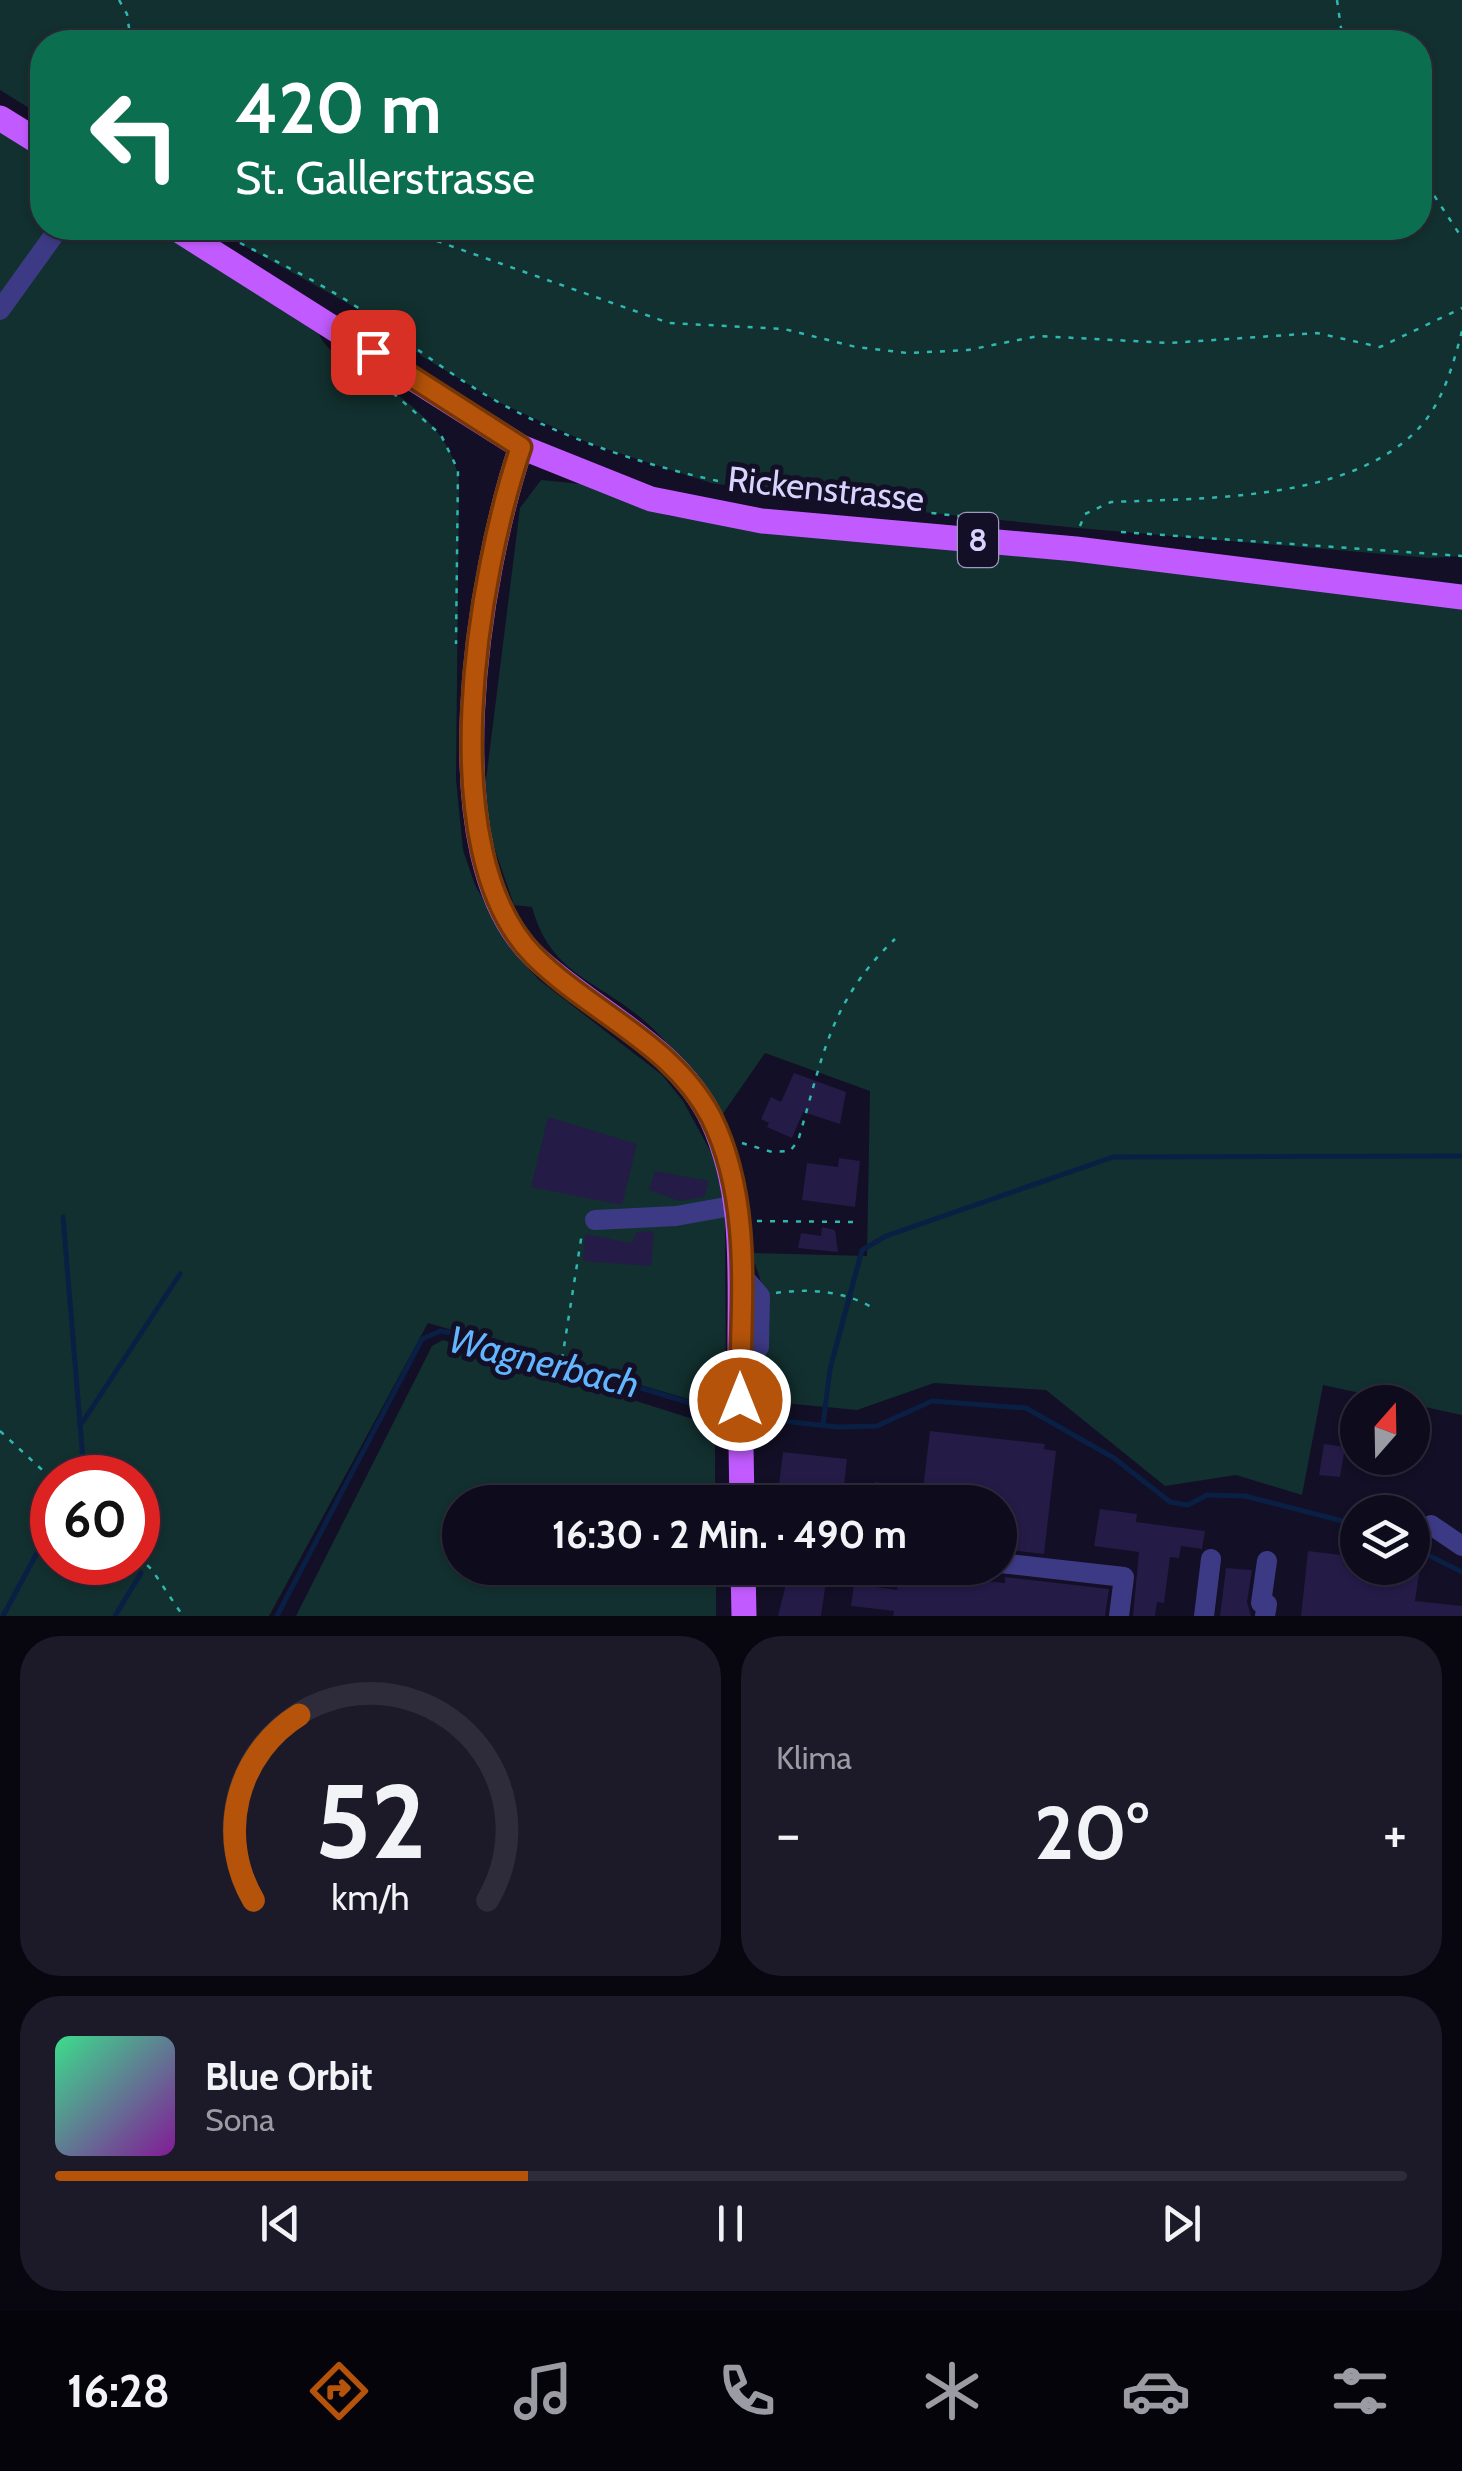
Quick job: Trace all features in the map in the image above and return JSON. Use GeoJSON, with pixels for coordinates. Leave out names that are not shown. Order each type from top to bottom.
{"type":"FeatureCollection","features":[{"type":"Feature","properties":{"kind":"main road"},"geometry":{"type":"LineString","coordinates":[[0,118],[30,137]]}},
{"type":"Feature","properties":{"kind":"main road","name":"8"},"geometry":{"type":"LineString","coordinates":[[194,240],[521,447]]}},
{"type":"Feature","properties":{"kind":"main road"},"geometry":{"type":"LineString","coordinates":[[521,447],[507,488],[483,615],[472,764],[472,805],[480,851],[508,921],[531,953],[687,1081],[721,1142],[738,1213],[742,1485]]}},
{"type":"Feature","properties":{"kind":"main road","name":"Rickenstrasse"},"geometry":{"type":"LineString","coordinates":[[521,447],[651,499],[762,521],[1076,549],[1462,597]]}},
{"type":"Feature","properties":{"kind":"main road","name":"Rickenstrasse"},"geometry":{"type":"LineString","coordinates":[[1193,562],[1239,558],[1462,580]]}},
{"type":"Feature","properties":{"kind":"main road"},"geometry":{"type":"LineString","coordinates":[[744,1585],[744,1616]]}},
{"type":"Feature","properties":{"kind":"street"},"geometry":{"type":"LineString","coordinates":[[0,310],[50,240]]}},
{"type":"Feature","properties":{"kind":"street"},"geometry":{"type":"LineString","coordinates":[[596,1220],[738,1213]]}},
{"type":"Feature","properties":{"kind":"street"},"geometry":{"type":"LineString","coordinates":[[740,1273],[760,1296],[758,1347],[740,1370]]}},
{"type":"Feature","properties":{"kind":"street"},"geometry":{"type":"LineString","coordinates":[[1430,1524],[1462,1546]]}},
{"type":"Feature","properties":{"kind":"street"},"geometry":{"type":"LineString","coordinates":[[1204,1616],[1211,1559]]}},
{"type":"Feature","properties":{"kind":"street"},"geometry":{"type":"LineString","coordinates":[[1266,1616],[1267,1604],[1261,1604],[1267,1561]]}},
{"type":"Feature","properties":{"kind":"street"},"geometry":{"type":"LineString","coordinates":[[1017,1565],[1124,1577],[1119,1616]]}},
{"type":"Feature","properties":{"kind":"path"},"geometry":{"type":"LineString","coordinates":[[119,0],[127,14],[129,30]]}},
{"type":"Feature","properties":{"kind":"path"},"geometry":{"type":"LineString","coordinates":[[1337,0],[1341,30]]}},
{"type":"Feature","properties":{"kind":"path"},"geometry":{"type":"LineString","coordinates":[[1432,193],[1462,238]]}},
{"type":"Feature","properties":{"kind":"path"},"geometry":{"type":"LineString","coordinates":[[235,240],[365,312],[424,357],[498,402],[590,444],[712,483],[961,516]]}},
{"type":"Feature","properties":{"kind":"path"},"geometry":{"type":"LineString","coordinates":[[432,240],[610,306],[669,323],[784,329],[856,347],[907,353],[968,350],[1038,336],[1170,344],[1317,333],[1380,346],[1462,308]]}},
{"type":"Feature","properties":{"kind":"path"},"geometry":{"type":"LineString","coordinates":[[1076,549],[1086,514],[1098,504],[1304,485],[1359,471],[1418,429],[1438,402],[1462,332]]}},
{"type":"Feature","properties":{"kind":"path"},"geometry":{"type":"LineString","coordinates":[[390,390],[441,435],[458,470],[456,653]]}},
{"type":"Feature","properties":{"kind":"path"},"geometry":{"type":"LineString","coordinates":[[1117,532],[1462,556]]}},
{"type":"Feature","properties":{"kind":"path"},"geometry":{"type":"LineString","coordinates":[[721,1142],[790,1151],[798,1141],[826,1044],[850,987],[894,940]]}},
{"type":"Feature","properties":{"kind":"path"},"geometry":{"type":"LineString","coordinates":[[738,1213],[859,1222]]}},
{"type":"Feature","properties":{"kind":"path"},"geometry":{"type":"LineString","coordinates":[[560,1372],[577,1249],[584,1223],[596,1220]]}},
{"type":"Feature","properties":{"kind":"path"},"geometry":{"type":"LineString","coordinates":[[760,1296],[782,1292],[837,1294],[860,1299],[876,1310]]}},
{"type":"Feature","properties":{"kind":"path"},"geometry":{"type":"LineString","coordinates":[[0,1430],[30,1458]]}},
{"type":"Feature","properties":{"kind":"path"},"geometry":{"type":"LineString","coordinates":[[160,1582],[183,1616]]}},
{"type":"Feature","properties":{"kind":"green space"},"geometry":{"type":"Polygon","coordinates":[[[0,0],[1462,0],[1462,556],[1430,558],[1078,528],[883,508],[711,483],[591,444],[498,402],[423,357],[365,313],[234,240],[1432,240],[1432,30],[30,30],[30,109],[0,90],[0,0]]]}},
{"type":"Feature","properties":{"kind":"green space"},"geometry":{"type":"Polygon","coordinates":[[[0,118],[30,137],[30,240],[191,240],[319,334],[336,354],[407,402],[446,445],[459,481],[456,779],[463,850],[475,885],[510,948],[538,979],[662,1075],[683,1101],[713,1156],[725,1206],[726,1410],[428,1323],[269,1616],[0,1616],[0,118]]]}},
{"type":"Feature","properties":{"kind":"green space"},"geometry":{"type":"Polygon","coordinates":[[[541,480],[581,484],[669,516],[834,538],[1161,568],[1462,605],[1462,1415],[1430,1408],[1430,1385],[1340,1385],[1340,1389],[1323,1385],[1302,1495],[1236,1475],[1165,1486],[1046,1390],[934,1383],[857,1410],[752,1400],[752,1379],[766,1347],[769,1324],[751,1253],[867,1256],[870,1091],[765,1053],[722,1115],[658,1034],[630,1009],[564,963],[540,930],[532,907],[514,905],[482,812],[520,508],[541,480]]]}},
{"type":"Feature","properties":{"kind":"green space"},"geometry":{"type":"Polygon","coordinates":[[[443,1340],[715,1426],[715,1485],[442,1485],[442,1585],[716,1585],[716,1616],[296,1616],[432,1346],[443,1340]]]}},
{"type":"Feature","properties":{"kind":"building"},"geometry":{"type":"Polygon","coordinates":[[[794,1073],[846,1092],[840,1124],[803,1112],[792,1138],[767,1127],[769,1123],[761,1119],[771,1097],[781,1102],[794,1073]]]}},
{"type":"Feature","properties":{"kind":"building"},"geometry":{"type":"Polygon","coordinates":[[[548,1117],[637,1144],[622,1205],[531,1187],[548,1117]]]}},
{"type":"Feature","properties":{"kind":"building"},"geometry":{"type":"Polygon","coordinates":[[[839,1158],[860,1161],[855,1207],[802,1200],[807,1163],[838,1167],[839,1158]]]}},
{"type":"Feature","properties":{"kind":"building"},"geometry":{"type":"Polygon","coordinates":[[[655,1171],[709,1181],[704,1197],[680,1201],[649,1190],[655,1171]]]}},
{"type":"Feature","properties":{"kind":"building"},"geometry":{"type":"Polygon","coordinates":[[[822,1227],[835,1230],[838,1252],[798,1248],[801,1233],[821,1236],[822,1227]]]}},
{"type":"Feature","properties":{"kind":"building"},"geometry":{"type":"Polygon","coordinates":[[[654,1231],[651,1266],[583,1261],[585,1234],[631,1243],[637,1232],[654,1231]]]}},
{"type":"Feature","properties":{"kind":"building"},"geometry":{"type":"Polygon","coordinates":[[[930,1431],[1045,1444],[1044,1449],[1056,1451],[1044,1554],[1017,1551],[1017,1485],[923,1485],[930,1431]]]}},
{"type":"Feature","properties":{"kind":"building"},"geometry":{"type":"Polygon","coordinates":[[[1324,1444],[1340,1446],[1340,1477],[1319,1475],[1324,1444]]]}},
{"type":"Feature","properties":{"kind":"building"},"geometry":{"type":"Polygon","coordinates":[[[783,1452],[847,1459],[844,1485],[779,1485],[783,1452]]]}},
{"type":"Feature","properties":{"kind":"building"},"geometry":{"type":"Polygon","coordinates":[[[1100,1509],[1137,1514],[1136,1522],[1205,1531],[1202,1549],[1181,1546],[1179,1558],[1170,1557],[1164,1603],[1157,1602],[1155,1616],[1133,1616],[1139,1552],[1094,1546],[1100,1509]]]}},
{"type":"Feature","properties":{"kind":"building"},"geometry":{"type":"Polygon","coordinates":[[[1308,1551],[1340,1555],[1340,1585],[1417,1585],[1415,1601],[1462,1606],[1462,1616],[1301,1616],[1308,1551]]]}},
{"type":"Feature","properties":{"kind":"building"},"geometry":{"type":"Polygon","coordinates":[[[1226,1568],[1252,1570],[1247,1602],[1251,1616],[1220,1616],[1226,1568]]]}},
{"type":"Feature","properties":{"kind":"building"},"geometry":{"type":"Polygon","coordinates":[[[1017,1578],[1109,1589],[1105,1616],[893,1616],[894,1611],[851,1606],[854,1585],[897,1590],[898,1585],[1017,1585],[1017,1578]]]}},
{"type":"Feature","properties":{"kind":"building"},"geometry":{"type":"Polygon","coordinates":[[[786,1585],[826,1585],[821,1616],[778,1616],[786,1585]]]}},
{"type":"Feature","properties":{"kind":"waterway"},"geometry":{"type":"LineString","coordinates":[[823,1425],[830,1369],[862,1250],[886,1236],[1113,1157],[1462,1156]]}},
{"type":"Feature","properties":{"kind":"waterway"},"geometry":{"type":"LineString","coordinates":[[63,1217],[83,1455]]}},
{"type":"Feature","properties":{"kind":"waterway"},"geometry":{"type":"LineString","coordinates":[[80,1426],[180,1274]]}},
{"type":"Feature","properties":{"kind":"waterway","name":"Wagnerbach"},"geometry":{"type":"LineString","coordinates":[[277,1616],[422,1339],[440,1331],[731,1415]]}},
{"type":"Feature","properties":{"kind":"waterway","name":"Wagnerbach"},"geometry":{"type":"LineString","coordinates":[[747,1417],[837,1427],[877,1426],[932,1401],[1026,1408],[1114,1458],[1170,1502],[1188,1505],[1207,1495],[1245,1496],[1340,1520]]}},
{"type":"Feature","properties":{"kind":"waterway","name":"Wagnerbach"},"geometry":{"type":"LineString","coordinates":[[1430,1556],[1462,1572]]}},
{"type":"Feature","properties":{"kind":"waterway"},"geometry":{"type":"LineString","coordinates":[[3,1616],[30,1566]]}},
{"type":"Feature","properties":{"kind":"waterway"},"geometry":{"type":"LineString","coordinates":[[115,1616],[134,1585]]}},
{"type":"Feature","properties":{"kind":"route"},"geometry":{"type":"LineString","coordinates":[[373,352],[521,447],[507,488],[483,615],[472,764],[472,805],[480,851],[508,921],[531,953],[568,987],[643,1040],[687,1081],[710,1117],[728,1160],[740,1220],[740,1400]]}}]}
